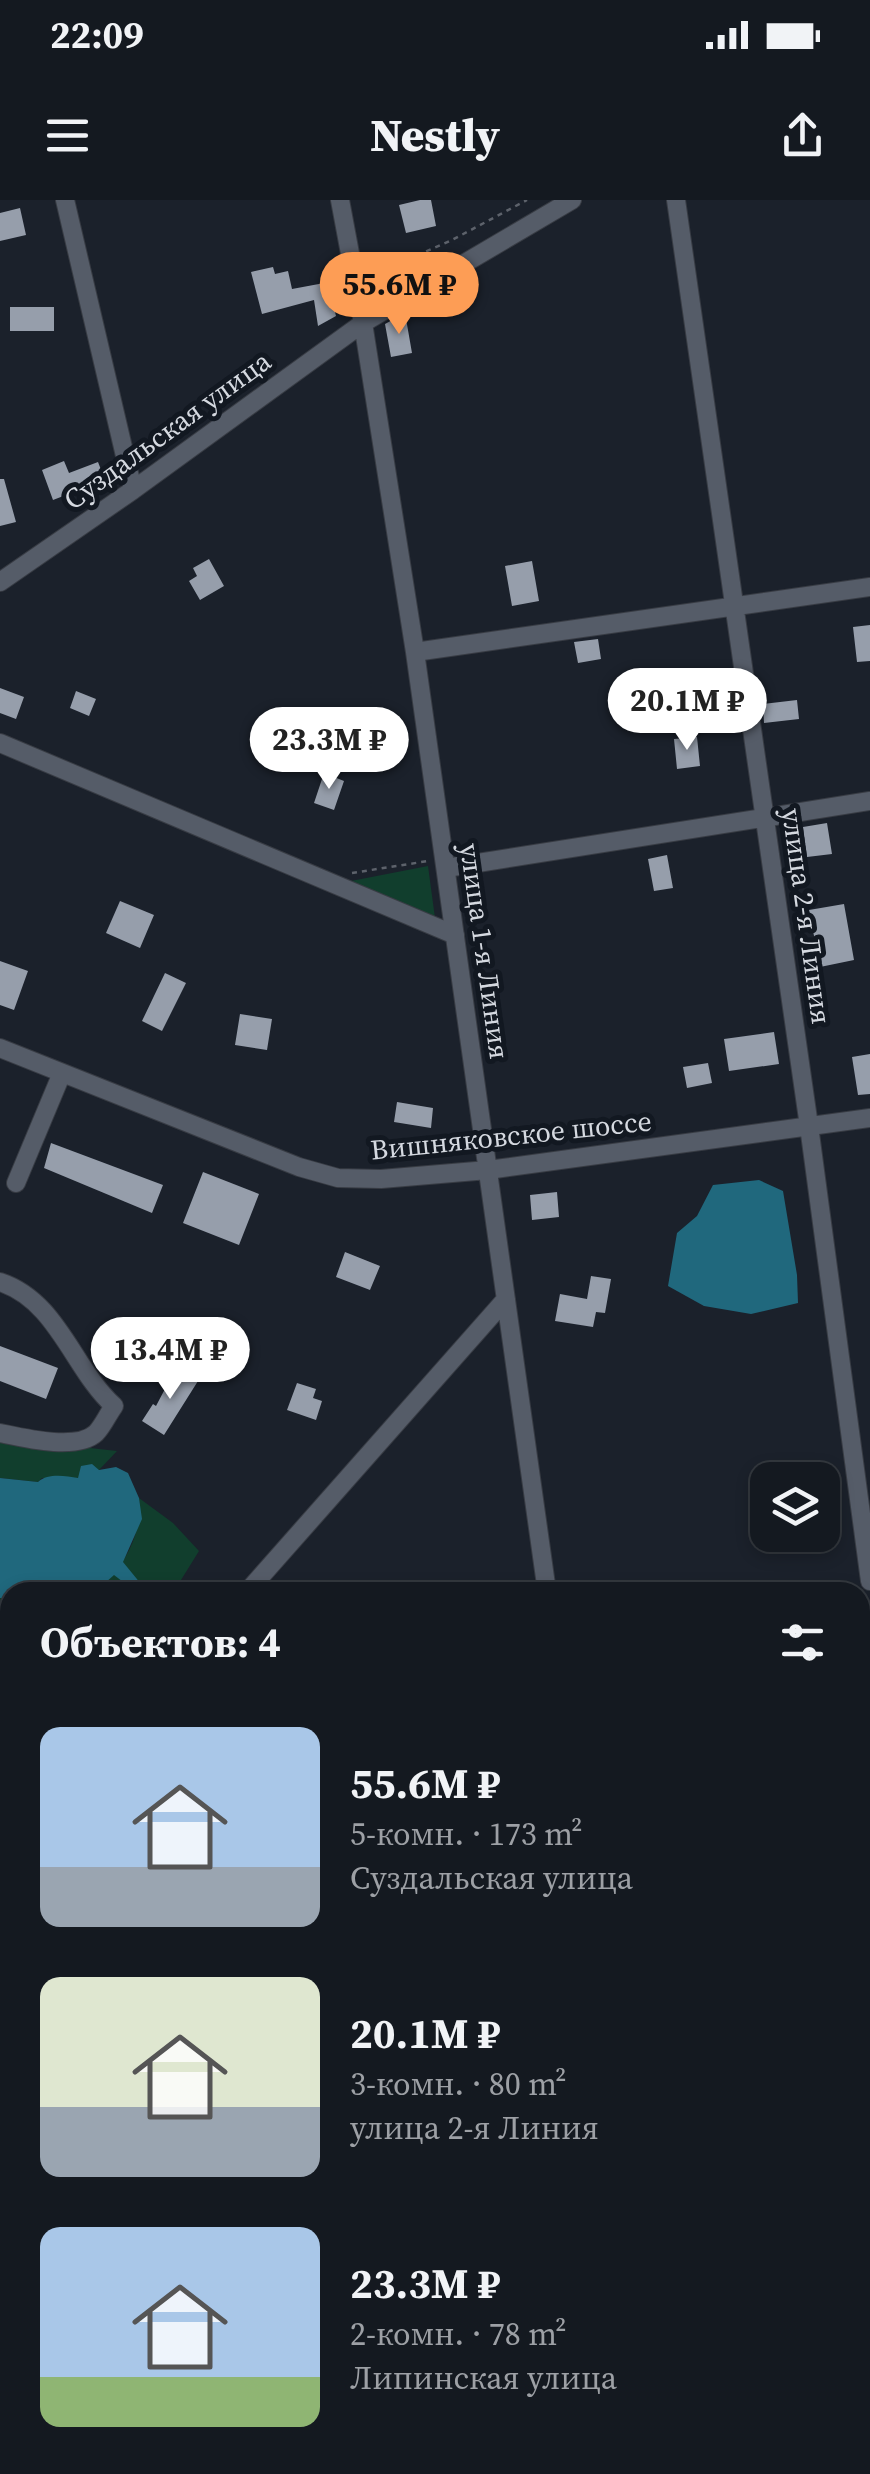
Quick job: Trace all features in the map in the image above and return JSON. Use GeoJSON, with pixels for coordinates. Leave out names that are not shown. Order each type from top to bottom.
{"type":"FeatureCollection","features":[{"type":"Feature","properties":{"kind":"street"},"geometry":{"type":"LineString","coordinates":[[65,200],[133,490]]}},
{"type":"Feature","properties":{"kind":"street","name":"улица 1-я Линия"},"geometry":{"type":"LineString","coordinates":[[340,200],[415,652],[547,1582]]}},
{"type":"Feature","properties":{"kind":"street","name":"Суздальская улица"},"geometry":{"type":"LineString","coordinates":[[0,582],[363,323],[572,200]]}},
{"type":"Feature","properties":{"kind":"street","name":"улица 2-я Линия"},"geometry":{"type":"LineString","coordinates":[[676,200],[870,1581]]}},
{"type":"Feature","properties":{"kind":"street"},"geometry":{"type":"LineString","coordinates":[[415,652],[870,587]]}},
{"type":"Feature","properties":{"kind":"street"},"geometry":{"type":"LineString","coordinates":[[0,743],[455,935]]}},
{"type":"Feature","properties":{"kind":"street"},"geometry":{"type":"LineString","coordinates":[[445,863],[870,801]]}},
{"type":"Feature","properties":{"kind":"street","name":"Вишняковское шоссе"},"geometry":{"type":"LineString","coordinates":[[0,1048],[338,1178],[380,1180],[488,1170],[870,1118]]}},
{"type":"Feature","properties":{"kind":"street"},"geometry":{"type":"LineString","coordinates":[[16,1183],[62,1073]]}},
{"type":"Feature","properties":{"kind":"street"},"geometry":{"type":"LineString","coordinates":[[0,1282],[34,1301],[76,1354],[98,1392],[114,1406],[94,1436],[75,1441],[50,1442],[0,1433]]}},
{"type":"Feature","properties":{"kind":"street"},"geometry":{"type":"LineString","coordinates":[[256,1582],[506,1299]]}},
{"type":"Feature","properties":{"kind":"path"},"geometry":{"type":"LineString","coordinates":[[386,310],[386,275],[400,262],[528,200]]}},
{"type":"Feature","properties":{"kind":"path"},"geometry":{"type":"LineString","coordinates":[[321,878],[445,863]]}},
{"type":"Feature","properties":{"kind":"green space"},"geometry":{"type":"Polygon","coordinates":[[[428,866],[435,918],[351,881],[428,866]]]}},
{"type":"Feature","properties":{"kind":"green space"},"geometry":{"type":"Polygon","coordinates":[[[0,1438],[117,1451],[99,1470],[78,1478],[42,1478],[38,1482],[0,1478],[0,1438]]]}},
{"type":"Feature","properties":{"kind":"green space"},"geometry":{"type":"Polygon","coordinates":[[[139,1498],[173,1523],[199,1551],[182,1582],[105,1582],[129,1550],[139,1498]]]}},
{"type":"Feature","properties":{"kind":"water"},"geometry":{"type":"Polygon","coordinates":[[[759,1180],[783,1191],[798,1303],[751,1314],[704,1306],[668,1286],[677,1233],[697,1216],[713,1185],[759,1180]]]}},
{"type":"Feature","properties":{"kind":"water"},"geometry":{"type":"Polygon","coordinates":[[[92,1464],[99,1470],[116,1467],[128,1473],[139,1498],[142,1519],[123,1562],[139,1582],[123,1582],[114,1575],[106,1582],[0,1582],[0,1478],[38,1482],[52,1476],[78,1478],[81,1466],[92,1464]]]}},
{"type":"Feature","properties":{"kind":"building"},"geometry":{"type":"Polygon","coordinates":[[[431,200],[436,226],[406,233],[399,205],[431,200]]]}},
{"type":"Feature","properties":{"kind":"building"},"geometry":{"type":"Polygon","coordinates":[[[20,208],[26,235],[0,241],[0,213],[20,208]]]}},
{"type":"Feature","properties":{"kind":"building"},"geometry":{"type":"Polygon","coordinates":[[[273,267],[275,274],[288,271],[292,289],[335,281],[341,311],[318,326],[314,300],[262,314],[251,272],[273,267]]]}},
{"type":"Feature","properties":{"kind":"building"},"geometry":{"type":"Polygon","coordinates":[[[10,307],[54,307],[54,331],[10,331],[10,307]]]}},
{"type":"Feature","properties":{"kind":"building"},"geometry":{"type":"Polygon","coordinates":[[[405,313],[412,353],[391,357],[385,324],[405,313]]]}},
{"type":"Feature","properties":{"kind":"building"},"geometry":{"type":"Polygon","coordinates":[[[64,461],[69,473],[98,462],[105,480],[53,500],[42,470],[64,461]]]}},
{"type":"Feature","properties":{"kind":"building"},"geometry":{"type":"Polygon","coordinates":[[[0,479],[4,479],[16,522],[0,526],[0,479]]]}},
{"type":"Feature","properties":{"kind":"building"},"geometry":{"type":"Polygon","coordinates":[[[209,559],[224,586],[200,600],[189,581],[197,576],[193,568],[209,559]]]}},
{"type":"Feature","properties":{"kind":"building"},"geometry":{"type":"Polygon","coordinates":[[[532,561],[539,601],[512,606],[505,566],[532,561]]]}},
{"type":"Feature","properties":{"kind":"building"},"geometry":{"type":"Polygon","coordinates":[[[870,625],[870,661],[857,662],[853,627],[870,625]]]}},
{"type":"Feature","properties":{"kind":"building"},"geometry":{"type":"Polygon","coordinates":[[[598,639],[601,659],[578,663],[574,642],[598,639]]]}},
{"type":"Feature","properties":{"kind":"building"},"geometry":{"type":"Polygon","coordinates":[[[0,688],[24,697],[16,719],[0,713],[0,688]]]}},
{"type":"Feature","properties":{"kind":"building"},"geometry":{"type":"Polygon","coordinates":[[[76,691],[96,699],[89,716],[70,708],[76,691]]]}},
{"type":"Feature","properties":{"kind":"building"},"geometry":{"type":"Polygon","coordinates":[[[797,700],[799,719],[764,723],[763,704],[797,700]]]}},
{"type":"Feature","properties":{"kind":"building"},"geometry":{"type":"Polygon","coordinates":[[[697,737],[700,766],[677,769],[674,739],[697,737]]]}},
{"type":"Feature","properties":{"kind":"building"},"geometry":{"type":"Polygon","coordinates":[[[324,773],[344,781],[334,810],[314,803],[324,773]]]}},
{"type":"Feature","properties":{"kind":"building"},"geometry":{"type":"Polygon","coordinates":[[[827,823],[832,854],[807,857],[803,827],[827,823]]]}},
{"type":"Feature","properties":{"kind":"building"},"geometry":{"type":"Polygon","coordinates":[[[667,855],[673,888],[654,891],[648,859],[667,855]]]}},
{"type":"Feature","properties":{"kind":"building"},"geometry":{"type":"Polygon","coordinates":[[[120,901],[154,915],[140,948],[106,933],[120,901]]]}},
{"type":"Feature","properties":{"kind":"building"},"geometry":{"type":"Polygon","coordinates":[[[844,904],[854,960],[820,967],[809,910],[844,904]]]}},
{"type":"Feature","properties":{"kind":"building"},"geometry":{"type":"Polygon","coordinates":[[[0,961],[28,971],[14,1010],[0,1005],[0,961]]]}},
{"type":"Feature","properties":{"kind":"building"},"geometry":{"type":"Polygon","coordinates":[[[165,973],[186,983],[162,1031],[142,1021],[165,973]]]}},
{"type":"Feature","properties":{"kind":"building"},"geometry":{"type":"Polygon","coordinates":[[[240,1014],[272,1019],[267,1050],[235,1045],[240,1014]]]}},
{"type":"Feature","properties":{"kind":"building"},"geometry":{"type":"Polygon","coordinates":[[[774,1032],[779,1064],[729,1071],[724,1039],[774,1032]]]}},
{"type":"Feature","properties":{"kind":"building"},"geometry":{"type":"Polygon","coordinates":[[[870,1054],[870,1094],[858,1095],[852,1057],[870,1054]]]}},
{"type":"Feature","properties":{"kind":"building"},"geometry":{"type":"Polygon","coordinates":[[[708,1063],[712,1083],[687,1088],[683,1067],[708,1063]]]}},
{"type":"Feature","properties":{"kind":"building"},"geometry":{"type":"Polygon","coordinates":[[[397,1102],[433,1108],[431,1128],[394,1122],[397,1102]]]}},
{"type":"Feature","properties":{"kind":"building"},"geometry":{"type":"Polygon","coordinates":[[[51,1143],[163,1185],[152,1213],[44,1168],[51,1143]]]}},
{"type":"Feature","properties":{"kind":"building"},"geometry":{"type":"Polygon","coordinates":[[[203,1172],[259,1194],[239,1245],[183,1223],[203,1172]]]}},
{"type":"Feature","properties":{"kind":"building"},"geometry":{"type":"Polygon","coordinates":[[[557,1192],[559,1217],[532,1220],[530,1195],[557,1192]]]}},
{"type":"Feature","properties":{"kind":"building"},"geometry":{"type":"Polygon","coordinates":[[[345,1252],[380,1266],[370,1290],[336,1277],[345,1252]]]}},
{"type":"Feature","properties":{"kind":"building"},"geometry":{"type":"Polygon","coordinates":[[[591,1276],[611,1279],[605,1313],[596,1312],[593,1327],[555,1321],[560,1294],[587,1299],[591,1276]]]}},
{"type":"Feature","properties":{"kind":"building"},"geometry":{"type":"Polygon","coordinates":[[[0,1346],[58,1368],[46,1399],[0,1381],[0,1346]]]}},
{"type":"Feature","properties":{"kind":"building"},"geometry":{"type":"Polygon","coordinates":[[[176,1368],[198,1381],[164,1435],[142,1421],[153,1404],[156,1406],[176,1368]]]}},
{"type":"Feature","properties":{"kind":"building"},"geometry":{"type":"Polygon","coordinates":[[[297,1383],[316,1389],[313,1398],[322,1401],[316,1420],[287,1410],[297,1383]]]}}]}
